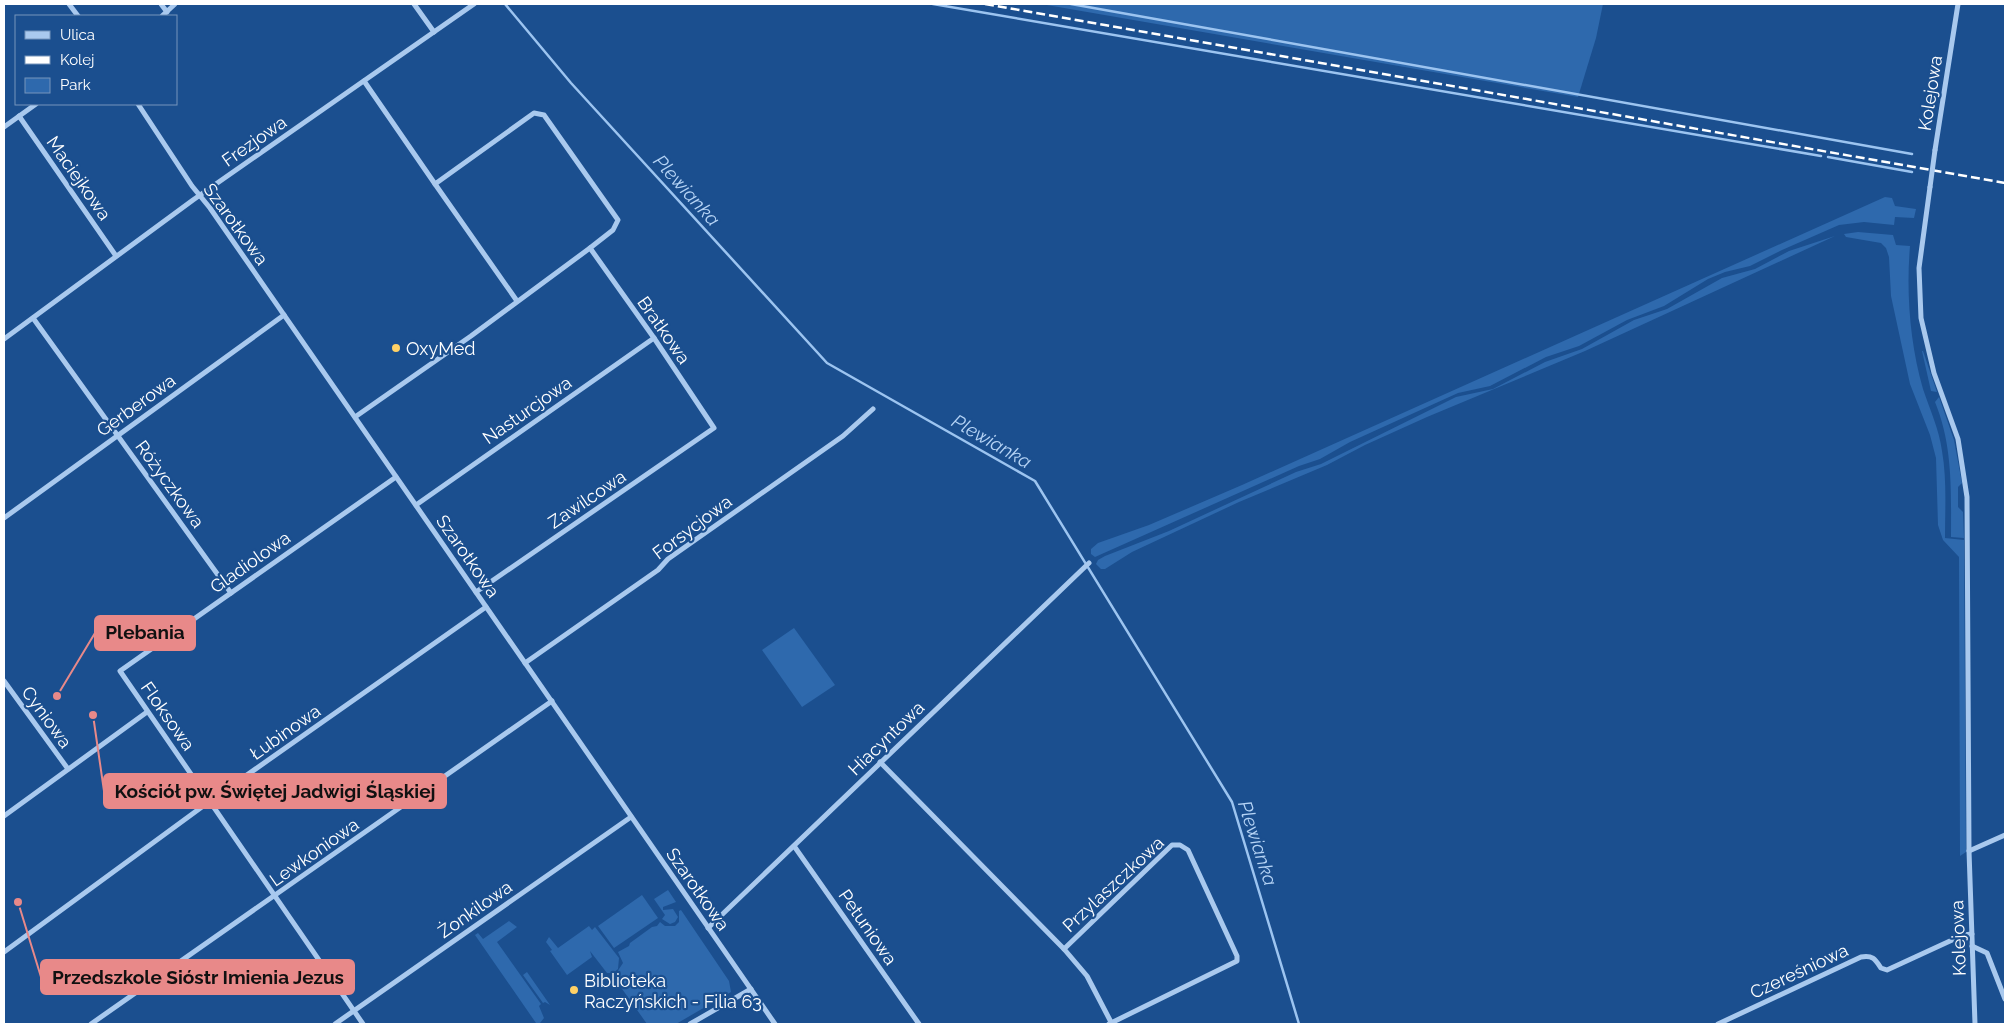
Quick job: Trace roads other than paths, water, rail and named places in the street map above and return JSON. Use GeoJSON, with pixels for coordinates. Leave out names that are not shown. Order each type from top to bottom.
{"type":"FeatureCollection","features":[{"type":"Feature","properties":{"kind":"street"},"geometry":{"type":"LineString","coordinates":[[69,4],[77,15]]}},
{"type":"Feature","properties":{"kind":"street"},"geometry":{"type":"LineString","coordinates":[[162,4],[167,12]]}},
{"type":"Feature","properties":{"kind":"street"},"geometry":{"type":"LineString","coordinates":[[163,15],[175,4]]}},
{"type":"Feature","properties":{"kind":"street"},"geometry":{"type":"LineString","coordinates":[[414,4],[434,32]]}},
{"type":"Feature","properties":{"kind":"street","name":"Frezjowa"},"geometry":{"type":"LineString","coordinates":[[4,339],[200,196],[474,4]]}},
{"type":"Feature","properties":{"kind":"street","name":"Kolejowa"},"geometry":{"type":"LineString","coordinates":[[1958,4],[1929,189],[1919,268],[1921,318],[1934,373],[1958,439],[1967,497],[1969,851],[1975,1024]]}},
{"type":"Feature","properties":{"kind":"street"},"geometry":{"type":"LineString","coordinates":[[364,81],[517,301]]}},
{"type":"Feature","properties":{"kind":"street"},"geometry":{"type":"LineString","coordinates":[[4,127],[35,105]]}},
{"type":"Feature","properties":{"kind":"street","name":"Szarotkowa"},"geometry":{"type":"LineString","coordinates":[[139,105],[775,1024]]}},
{"type":"Feature","properties":{"kind":"street"},"geometry":{"type":"LineString","coordinates":[[355,417],[471,336],[590,248],[613,230],[618,220],[544,115],[534,113],[435,184]]}},
{"type":"Feature","properties":{"kind":"street","name":"Maciejkowa"},"geometry":{"type":"LineString","coordinates":[[19,116],[116,256]]}},
{"type":"Feature","properties":{"kind":"street","name":"Bratkowa"},"geometry":{"type":"LineString","coordinates":[[590,248],[654,338],[714,428]]}},
{"type":"Feature","properties":{"kind":"street","name":"Gerberowa"},"geometry":{"type":"LineString","coordinates":[[4,518],[284,315]]}},
{"type":"Feature","properties":{"kind":"street","name":"Różyczkowa"},"geometry":{"type":"LineString","coordinates":[[33,318],[231,593]]}},
{"type":"Feature","properties":{"kind":"street","name":"Nasturcjowa"},"geometry":{"type":"LineString","coordinates":[[416,505],[654,338]]}},
{"type":"Feature","properties":{"kind":"street","name":"Forsycjowa"},"geometry":{"type":"LineString","coordinates":[[525,663],[658,570],[668,559],[843,436],[872,409]]}},
{"type":"Feature","properties":{"kind":"street","name":"Zawilcowa"},"geometry":{"type":"LineString","coordinates":[[476,592],[714,428]]}},
{"type":"Feature","properties":{"kind":"street","name":"Gladiolowa"},"geometry":{"type":"LineString","coordinates":[[120,671],[396,477]]}},
{"type":"Feature","properties":{"kind":"street","name":"Hiacyntowa"},"geometry":{"type":"LineString","coordinates":[[708,928],[1089,563]]}},
{"type":"Feature","properties":{"kind":"street","name":"Łubinowa"},"geometry":{"type":"LineString","coordinates":[[4,952],[210,801],[486,607]]}},
{"type":"Feature","properties":{"kind":"street","name":"Floksowa"},"geometry":{"type":"LineString","coordinates":[[120,671],[363,1024]]}},
{"type":"Feature","properties":{"kind":"street","name":"Cyniowa"},"geometry":{"type":"LineString","coordinates":[[4,681],[68,769]]}},
{"type":"Feature","properties":{"kind":"street","name":"Lewkoniowa"},"geometry":{"type":"LineString","coordinates":[[91,1024],[552,702]]}},
{"type":"Feature","properties":{"kind":"street"},"geometry":{"type":"LineString","coordinates":[[4,816],[147,712]]}},
{"type":"Feature","properties":{"kind":"street","name":"Przylaszczkowa"},"geometry":{"type":"LineString","coordinates":[[880,762],[1064,949],[1087,976],[1111,1024],[1236,961],[1237,956],[1188,850],[1180,844],[1172,845],[1064,949]]}},
{"type":"Feature","properties":{"kind":"street","name":"Żonkilowa"},"geometry":{"type":"LineString","coordinates":[[335,1024],[631,817]]}},
{"type":"Feature","properties":{"kind":"street"},"geometry":{"type":"LineString","coordinates":[[1969,851],[2005,835]]}},
{"type":"Feature","properties":{"kind":"street","name":"Petuniowa"},"geometry":{"type":"LineString","coordinates":[[794,846],[919,1024]]}},
{"type":"Feature","properties":{"kind":"street","name":"Czereśniowa"},"geometry":{"type":"LineString","coordinates":[[1718,1024],[1861,957],[1870,956],[1875,959],[1881,968],[1887,970],[1964,935],[1972,934]]}},
{"type":"Feature","properties":{"kind":"street"},"geometry":{"type":"LineString","coordinates":[[1972,946],[1987,953],[2005,999]]}},
{"type":"Feature","properties":{"kind":"street"},"geometry":{"type":"LineString","coordinates":[[690,1024],[751,989]]}},
{"type":"Feature","properties":{"kind":"waterway","name":"Plewianka"},"geometry":{"type":"LineString","coordinates":[[505,4],[571,83],[827,363],[1035,481],[1232,802],[1299,1024]]}},
{"type":"Feature","properties":{"kind":"waterway"},"geometry":{"type":"LineString","coordinates":[[933,4],[1821,156]]}},
{"type":"Feature","properties":{"kind":"waterway"},"geometry":{"type":"LineString","coordinates":[[1071,4],[1912,154]]}},
{"type":"Feature","properties":{"kind":"waterway"},"geometry":{"type":"LineString","coordinates":[[1828,157],[1912,172]]}},
{"type":"Feature","properties":{"kind":"railway"},"geometry":{"type":"LineString","coordinates":[[985,4],[2005,183]]}},
{"type":"Feature","properties":{"kind":"place","name":"OxyMed"},"geometry":{"type":"Point","coordinates":[396,348]}},
{"type":"Feature","properties":{"kind":"place","name":"Plebania"},"geometry":{"type":"Point","coordinates":[57,696]}},
{"type":"Feature","properties":{"kind":"place","name":"Kościół pw. Świętej Jadwigi Śląskiej"},"geometry":{"type":"Point","coordinates":[93,715]}},
{"type":"Feature","properties":{"kind":"place","name":"Przedszkole Sióstr Imienia Jezus"},"geometry":{"type":"Point","coordinates":[18,902]}},
{"type":"Feature","properties":{"kind":"place","name":"Biblioteka Raczyńskich - Filia 63"},"geometry":{"type":"Point","coordinates":[574,990]}}]}
